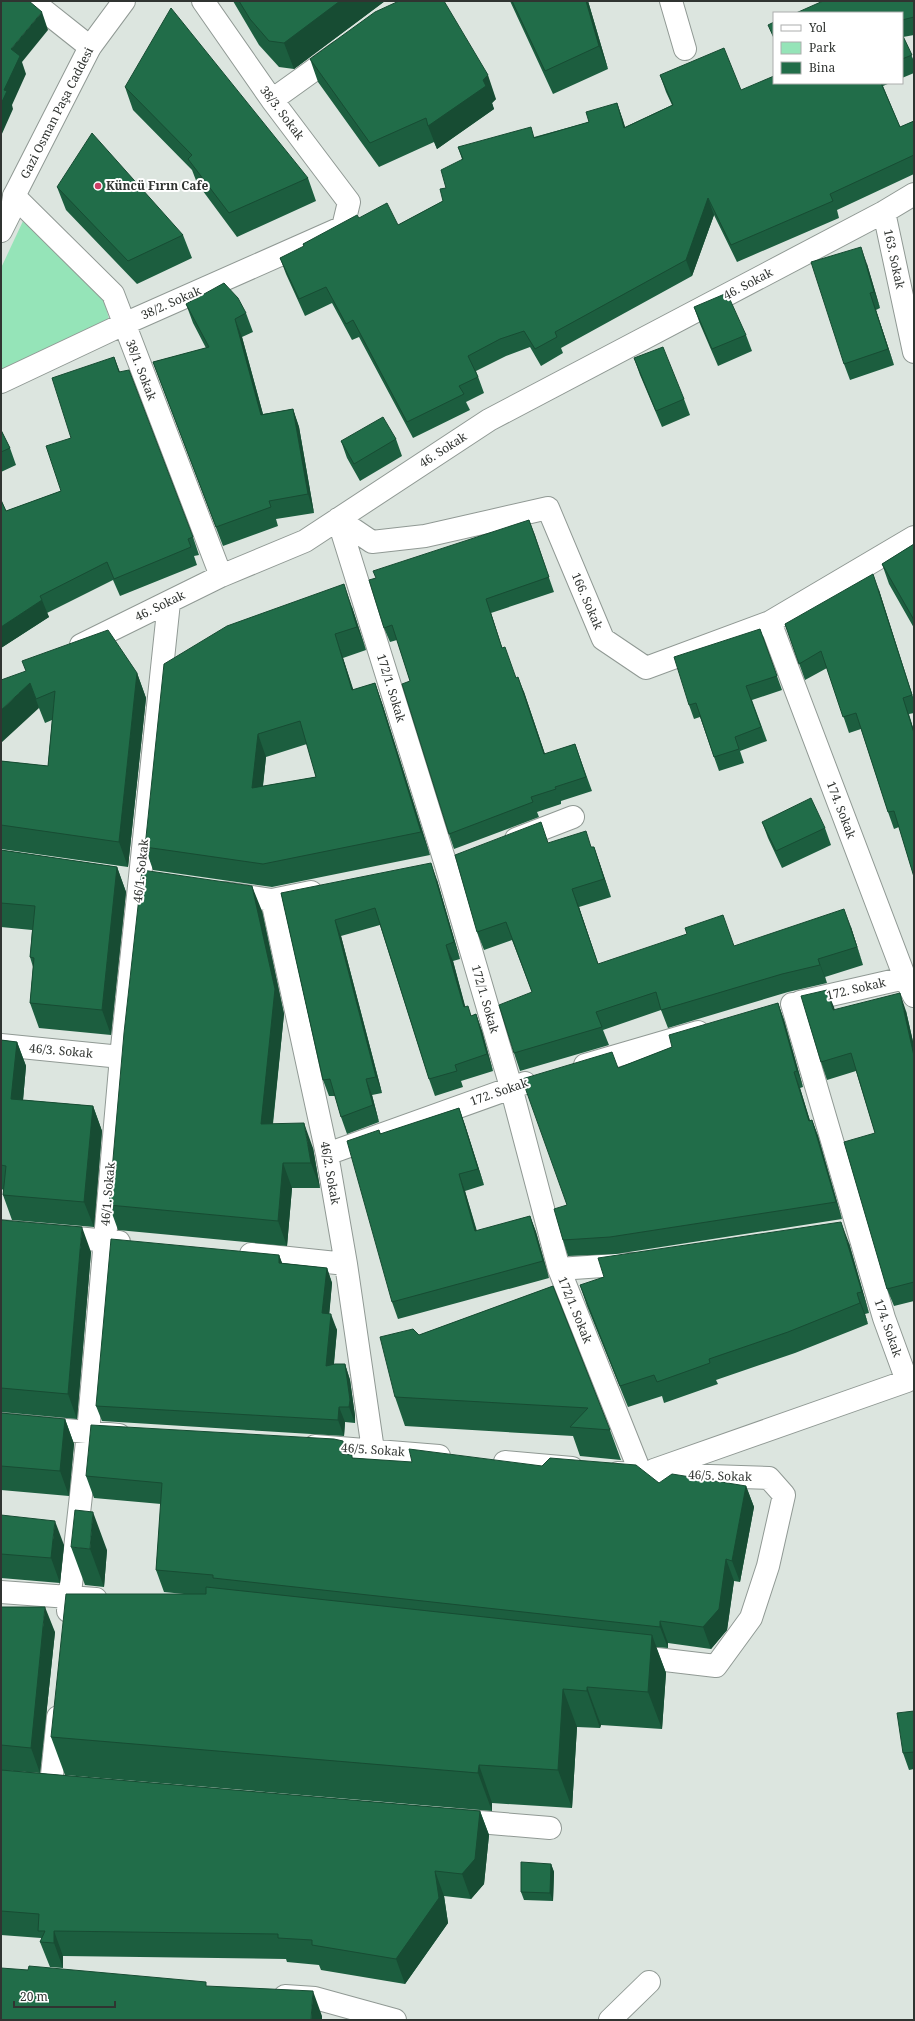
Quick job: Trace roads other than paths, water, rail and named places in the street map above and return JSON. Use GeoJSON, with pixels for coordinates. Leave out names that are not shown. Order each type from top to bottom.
{"type":"FeatureCollection","features":[{"type":"Feature","properties":{"kind":"street"},"geometry":{"type":"LineString","coordinates":[[32,1],[90,47]]}},
{"type":"Feature","properties":{"kind":"street","name":"Gazi Osman Paşa Caddesi"},"geometry":{"type":"LineString","coordinates":[[1,231],[12,209],[14,196],[90,47],[124,1]]}},
{"type":"Feature","properties":{"kind":"street"},"geometry":{"type":"LineString","coordinates":[[671,1],[685,49]]}},
{"type":"Feature","properties":{"kind":"street","name":"38/3. Sokak"},"geometry":{"type":"LineString","coordinates":[[211,4],[272,100],[350,202],[343,227]]}},
{"type":"Feature","properties":{"kind":"street"},"geometry":{"type":"LineString","coordinates":[[272,100],[354,42]]}},
{"type":"Feature","properties":{"kind":"street","name":"46. Sokak"},"geometry":{"type":"LineString","coordinates":[[64,653],[221,576],[305,541],[489,420],[884,212],[914,194]]}},
{"type":"Feature","properties":{"kind":"street","name":"38/1. Sokak"},"geometry":{"type":"LineString","coordinates":[[14,196],[113,294],[221,576]]}},
{"type":"Feature","properties":{"kind":"street","name":"163. Sokak"},"geometry":{"type":"LineString","coordinates":[[884,212],[914,352]]}},
{"type":"Feature","properties":{"kind":"street","name":"38/2. Sokak"},"geometry":{"type":"LineString","coordinates":[[1,382],[124,324],[343,227]]}},
{"type":"Feature","properties":{"kind":"street","name":"166. Sokak"},"geometry":{"type":"LineString","coordinates":[[338,519],[372,542],[425,536],[548,508],[603,639],[646,668],[770,622],[914,537]]}},
{"type":"Feature","properties":{"kind":"street","name":"172/1. Sokak"},"geometry":{"type":"LineString","coordinates":[[338,519],[454,862],[559,1269],[641,1474]]}},
{"type":"Feature","properties":{"kind":"street","name":"46/1. Sokak"},"geometry":{"type":"LineString","coordinates":[[67,1627],[88,1433],[121,1057],[148,882],[169,602]]}},
{"type":"Feature","properties":{"kind":"street","name":"174. Sokak"},"geometry":{"type":"LineString","coordinates":[[770,622],[910,987]]}},
{"type":"Feature","properties":{"kind":"street"},"geometry":{"type":"LineString","coordinates":[[498,845],[573,817]]}},
{"type":"Feature","properties":{"kind":"street"},"geometry":{"type":"LineString","coordinates":[[424,869],[454,862]]}},
{"type":"Feature","properties":{"kind":"street"},"geometry":{"type":"LineString","coordinates":[[117,877],[148,882]]}},
{"type":"Feature","properties":{"kind":"street"},"geometry":{"type":"LineString","coordinates":[[210,891],[272,900],[332,888]]}},
{"type":"Feature","properties":{"kind":"street","name":"46/2. Sokak"},"geometry":{"type":"LineString","coordinates":[[272,900],[327,1154],[346,1264],[373,1450]]}},
{"type":"Feature","properties":{"kind":"street","name":"172. Sokak"},"geometry":{"type":"LineString","coordinates":[[770,1010],[792,1004],[910,987]]}},
{"type":"Feature","properties":{"kind":"street","name":"174. Sokak"},"geometry":{"type":"LineString","coordinates":[[641,1474],[907,1381],[908,1366],[884,1318],[850,1231],[792,1004]]}},
{"type":"Feature","properties":{"kind":"street"},"geometry":{"type":"LineString","coordinates":[[564,1071],[716,1026]]}},
{"type":"Feature","properties":{"kind":"street","name":"46/3. Sokak"},"geometry":{"type":"LineString","coordinates":[[1,1045],[121,1057]]}},
{"type":"Feature","properties":{"kind":"street","name":"172. Sokak"},"geometry":{"type":"LineString","coordinates":[[327,1154],[511,1087],[542,1078]]}},
{"type":"Feature","properties":{"kind":"street"},"geometry":{"type":"LineString","coordinates":[[1,1231],[135,1243]]}},
{"type":"Feature","properties":{"kind":"street"},"geometry":{"type":"LineString","coordinates":[[229,1252],[346,1264]]}},
{"type":"Feature","properties":{"kind":"street"},"geometry":{"type":"LineString","coordinates":[[559,1269],[617,1266],[648,1261]]}},
{"type":"Feature","properties":{"kind":"street"},"geometry":{"type":"LineString","coordinates":[[1,1424],[88,1433],[136,1436]]}},
{"type":"Feature","properties":{"kind":"street","name":"46/5. Sokak"},"geometry":{"type":"LineString","coordinates":[[294,1445],[460,1458]]}},
{"type":"Feature","properties":{"kind":"street","name":"46/5. Sokak"},"geometry":{"type":"LineString","coordinates":[[484,1460],[641,1474],[769,1478],[784,1495],[768,1566],[751,1618],[716,1666],[613,1654]]}},
{"type":"Feature","properties":{"kind":"street"},"geometry":{"type":"LineString","coordinates":[[1,1592],[70,1596],[117,1601]]}},
{"type":"Feature","properties":{"kind":"street"},"geometry":{"type":"LineString","coordinates":[[51,1785],[59,1698]]}},
{"type":"Feature","properties":{"kind":"street"},"geometry":{"type":"LineString","coordinates":[[29,1784],[74,1787]]}},
{"type":"Feature","properties":{"kind":"street"},"geometry":{"type":"LineString","coordinates":[[439,1818],[550,1828]]}},
{"type":"Feature","properties":{"kind":"street"},"geometry":{"type":"LineString","coordinates":[[610,2020],[649,1982]]}},
{"type":"Feature","properties":{"kind":"street"},"geometry":{"type":"LineString","coordinates":[[268,1995],[315,1998],[334,2012],[395,2020]]}},
{"type":"Feature","properties":{"kind":"place","name":"Küncü Fırın Cafe"},"geometry":{"type":"Point","coordinates":[98,186]}}]}
